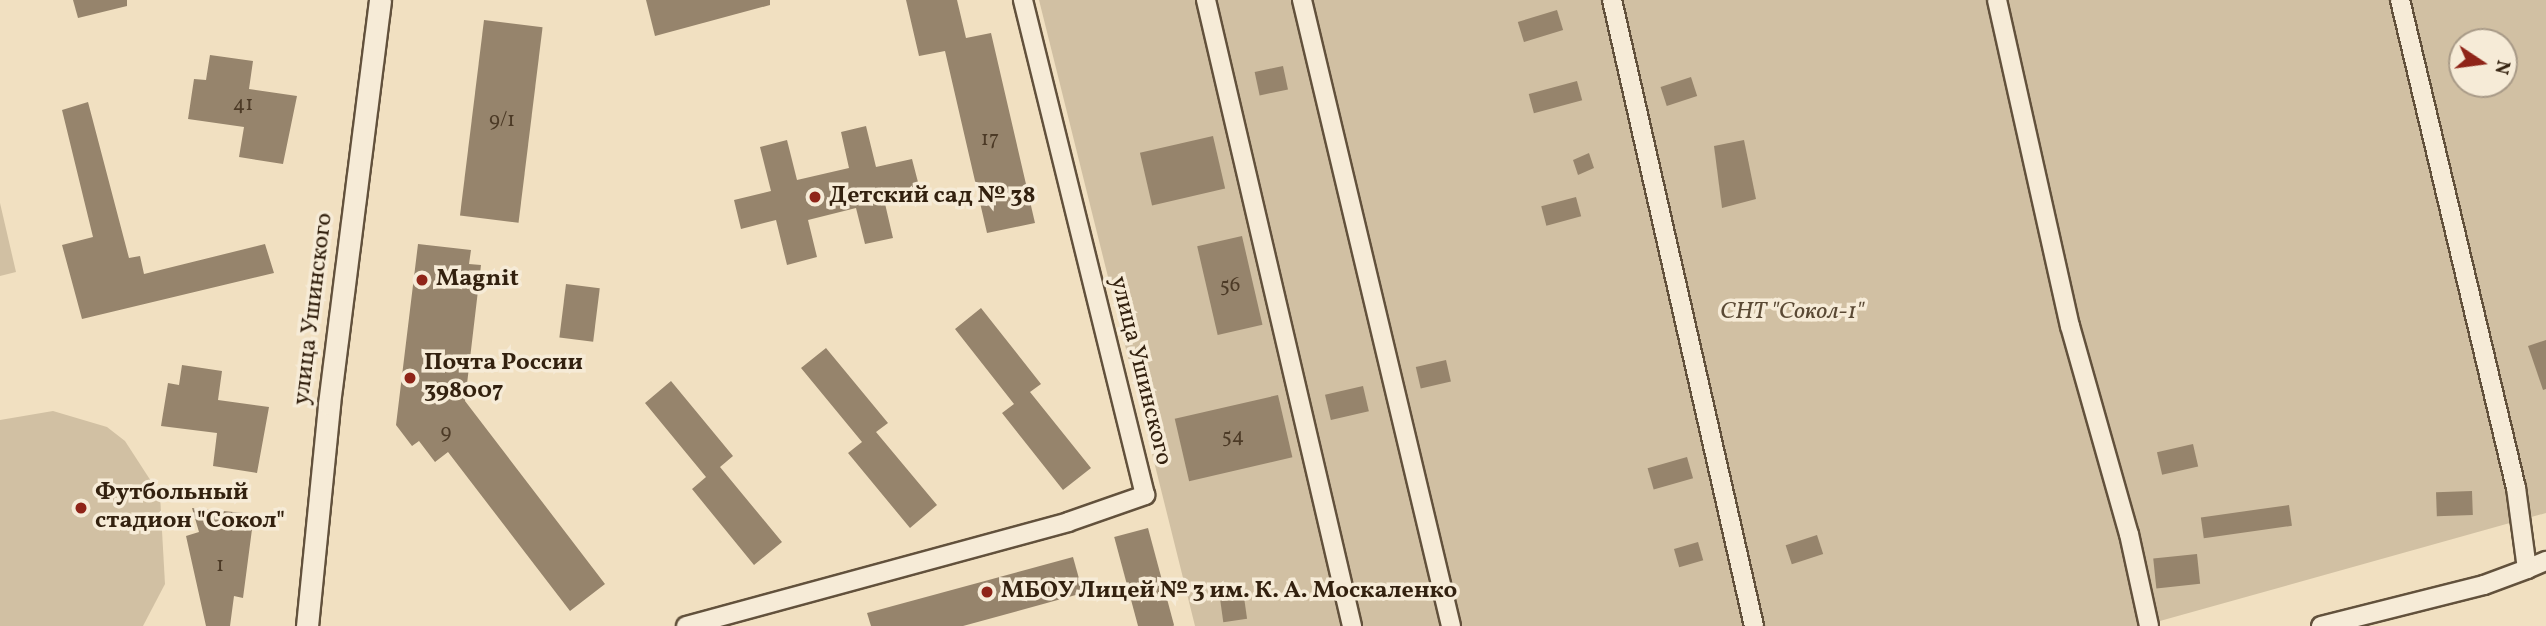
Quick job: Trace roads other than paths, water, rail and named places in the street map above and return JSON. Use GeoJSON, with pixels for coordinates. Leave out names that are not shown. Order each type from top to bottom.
{"type":"FeatureCollection","features":[{"type":"Feature","properties":{"kind":"street","name":"улица Ушинского"},"geometry":{"type":"LineString","coordinates":[[307,626],[329,404],[380,0]]}},
{"type":"Feature","properties":{"kind":"street","name":"улица Ушинского"},"geometry":{"type":"LineString","coordinates":[[686,626],[1068,522],[1145,495],[1023,0]]}},
{"type":"Feature","properties":{"kind":"street"},"geometry":{"type":"LineString","coordinates":[[1206,0],[1352,626]]}},
{"type":"Feature","properties":{"kind":"street"},"geometry":{"type":"LineString","coordinates":[[1302,0],[1451,626]]}},
{"type":"Feature","properties":{"kind":"street"},"geometry":{"type":"LineString","coordinates":[[1612,0],[1754,626]]}},
{"type":"Feature","properties":{"kind":"street"},"geometry":{"type":"LineString","coordinates":[[1997,0],[2070,326],[2129,534],[2149,626]]}},
{"type":"Feature","properties":{"kind":"street"},"geometry":{"type":"LineString","coordinates":[[2400,0],[2516,488],[2527,569]]}},
{"type":"Feature","properties":{"kind":"street"},"geometry":{"type":"LineString","coordinates":[[2321,626],[2484,585],[2546,561]]}},
{"type":"Feature","properties":{"kind":"place","name":"Детский сад № 38"},"geometry":{"type":"Point","coordinates":[815,197]}},
{"type":"Feature","properties":{"kind":"place","name":"Magnit"},"geometry":{"type":"Point","coordinates":[422,280]}},
{"type":"Feature","properties":{"kind":"place","name":"Почта России 398007"},"geometry":{"type":"Point","coordinates":[410,378]}},
{"type":"Feature","properties":{"kind":"place","name":"Футбольный стадион \"Сокол\""},"geometry":{"type":"Point","coordinates":[81,508]}},
{"type":"Feature","properties":{"kind":"place","name":"МБОУ Лицей № 3 им. К. А. Москаленко"},"geometry":{"type":"Point","coordinates":[987,592]}},
{"type":"Feature","properties":{"kind":"park label","name":"СНТ \"Сокол-1\""},"geometry":{"type":"Point","coordinates":[1792,313]}}]}
